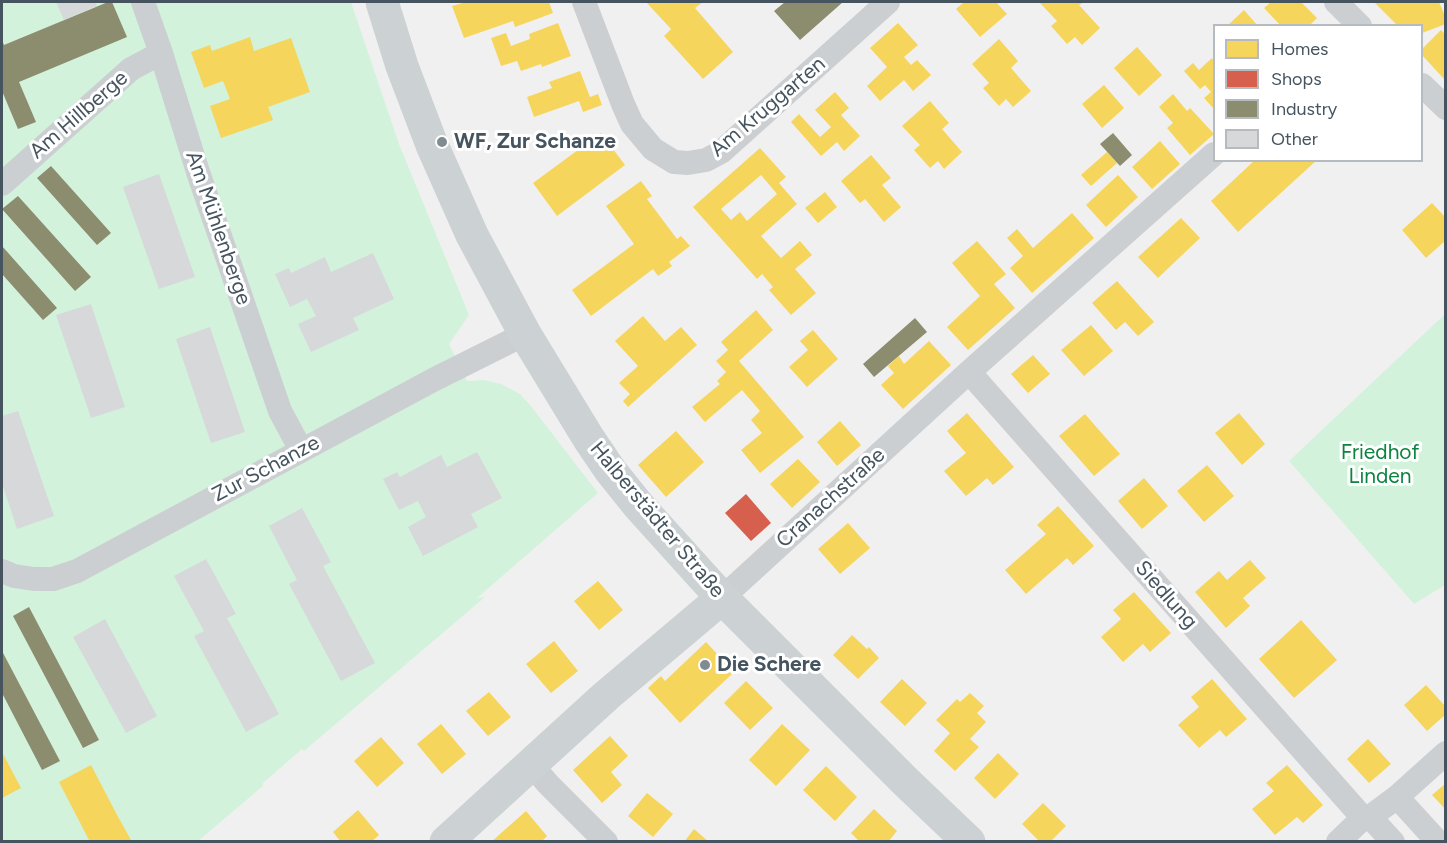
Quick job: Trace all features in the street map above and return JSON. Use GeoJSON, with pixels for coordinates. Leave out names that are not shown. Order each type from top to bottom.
{"type":"FeatureCollection","features":[{"type":"Feature","properties":{"kind":"main road","name":"Halberstädter Straße"},"geometry":{"type":"LineString","coordinates":[[382,2],[402,66],[445,177],[472,235],[525,334],[572,413],[610,470],[638,505],[722,598],[969,842]]}},
{"type":"Feature","properties":{"kind":"main road","name":"Cranachstraße"},"geometry":{"type":"LineString","coordinates":[[446,842],[606,696],[722,598]]}},
{"type":"Feature","properties":{"kind":"street","name":"Am Mühlenberge"},"geometry":{"type":"LineString","coordinates":[[144,2],[198,172],[280,411],[301,450]]}},
{"type":"Feature","properties":{"kind":"street","name":"Am Kruggarten"},"geometry":{"type":"LineString","coordinates":[[584,2],[622,104],[632,124],[652,149],[674,162],[688,163],[706,160],[721,152],[888,2]]}},
{"type":"Feature","properties":{"kind":"street"},"geometry":{"type":"LineString","coordinates":[[1336,2],[1358,24]]}},
{"type":"Feature","properties":{"kind":"street","name":"Am Hillberge"},"geometry":{"type":"LineString","coordinates":[[2,184],[131,69],[161,53]]}},
{"type":"Feature","properties":{"kind":"street"},"geometry":{"type":"LineString","coordinates":[[1423,86],[1446,108]]}},
{"type":"Feature","properties":{"kind":"street","name":"Cranachstraße"},"geometry":{"type":"LineString","coordinates":[[722,598],[969,372],[1213,156]]}},
{"type":"Feature","properties":{"kind":"street","name":"Zur Schanze"},"geometry":{"type":"LineString","coordinates":[[2,571],[14,576],[53,579],[77,571],[435,379],[525,334]]}},
{"type":"Feature","properties":{"kind":"street","name":"Siedlung"},"geometry":{"type":"LineString","coordinates":[[969,372],[1366,817],[1393,842]]}},
{"type":"Feature","properties":{"kind":"street"},"geometry":{"type":"LineString","coordinates":[[1338,842],[1366,817],[1397,797],[1446,753]]}},
{"type":"Feature","properties":{"kind":"street"},"geometry":{"type":"LineString","coordinates":[[531,764],[606,842]]}},
{"type":"Feature","properties":{"kind":"street"},"geometry":{"type":"LineString","coordinates":[[1397,797],[1438,842]]}},
{"type":"Feature","properties":{"kind":"green space"},"geometry":{"type":"Polygon","coordinates":[[[2,2],[351,2],[399,144],[469,315],[449,344],[467,381],[484,380],[501,384],[520,394],[598,493],[477,598],[485,597],[304,751],[302,749],[263,783],[263,786],[198,841],[2,842],[2,2]]]}},
{"type":"Feature","properties":{"kind":"green space","name":"Friedhof Linden"},"geometry":{"type":"Polygon","coordinates":[[[1445,314],[1445,585],[1414,604],[1289,461],[1445,314]]]}},
{"type":"Feature","properties":{"kind":"building: Homes"},"geometry":{"type":"Polygon","coordinates":[[[466,2],[549,2],[553,13],[515,27],[513,21],[464,38],[452,6],[466,2]]]}},
{"type":"Feature","properties":{"kind":"building: Homes"},"geometry":{"type":"Polygon","coordinates":[[[646,2],[703,2],[695,8],[733,52],[703,79],[664,36],[671,29],[646,2]]]}},
{"type":"Feature","properties":{"kind":"building: Homes"},"geometry":{"type":"Polygon","coordinates":[[[964,2],[996,2],[1007,14],[980,37],[956,9],[964,2]]]}},
{"type":"Feature","properties":{"kind":"building: Homes"},"geometry":{"type":"Polygon","coordinates":[[[1039,2],[1084,2],[1079,5],[1100,28],[1082,45],[1075,37],[1067,44],[1051,26],[1057,21],[1039,2]]]}},
{"type":"Feature","properties":{"kind":"building: Homes"},"geometry":{"type":"Polygon","coordinates":[[[1271,2],[1301,2],[1317,18],[1311,24],[1279,24],[1264,8],[1271,2]]]}},
{"type":"Feature","properties":{"kind":"building: Homes"},"geometry":{"type":"Polygon","coordinates":[[[1439,2],[1446,18],[1446,24],[1423,33],[1423,24],[1396,24],[1375,3],[1439,2]]]}},
{"type":"Feature","properties":{"kind":"building: Homes"},"geometry":{"type":"Polygon","coordinates":[[[1244,10],[1256,24],[1229,24],[1244,10]]]}},
{"type":"Feature","properties":{"kind":"building: Homes"},"geometry":{"type":"Polygon","coordinates":[[[558,23],[571,56],[542,67],[541,64],[521,71],[517,61],[501,66],[491,38],[506,33],[511,46],[530,39],[529,34],[558,23]]]}},
{"type":"Feature","properties":{"kind":"building: Homes"},"geometry":{"type":"Polygon","coordinates":[[[898,23],[918,45],[904,57],[911,65],[917,60],[931,75],[913,91],[904,80],[880,101],[867,86],[887,67],[870,48],[898,23]]]}},
{"type":"Feature","properties":{"kind":"building: Homes"},"geometry":{"type":"Polygon","coordinates":[[[1441,30],[1446,35],[1446,77],[1444,79],[1423,56],[1423,48],[1441,30]]]}},
{"type":"Feature","properties":{"kind":"building: Homes"},"geometry":{"type":"Polygon","coordinates":[[[250,37],[254,51],[291,38],[310,92],[268,107],[273,120],[221,138],[210,106],[230,99],[223,81],[204,88],[191,52],[210,45],[212,51],[250,37]]]}},
{"type":"Feature","properties":{"kind":"building: Homes"},"geometry":{"type":"Polygon","coordinates":[[[999,39],[1018,61],[1011,68],[1031,91],[1013,107],[1006,99],[999,106],[983,88],[989,83],[972,64],[999,39]]]}},
{"type":"Feature","properties":{"kind":"building: Homes"},"geometry":{"type":"Polygon","coordinates":[[[1137,47],[1162,75],[1139,96],[1114,68],[1137,47]]]}},
{"type":"Feature","properties":{"kind":"building: Homes"},"geometry":{"type":"Polygon","coordinates":[[[1212,58],[1213,108],[1204,98],[1211,92],[1205,85],[1200,89],[1184,71],[1193,63],[1199,70],[1212,58]]]}},
{"type":"Feature","properties":{"kind":"building: Homes"},"geometry":{"type":"Polygon","coordinates":[[[580,71],[590,97],[598,94],[602,105],[583,112],[579,101],[534,117],[527,97],[552,88],[549,82],[580,71]]]}},
{"type":"Feature","properties":{"kind":"building: Homes"},"geometry":{"type":"Polygon","coordinates":[[[1104,85],[1124,108],[1102,128],[1082,104],[1104,85]]]}},
{"type":"Feature","properties":{"kind":"building: Homes"},"geometry":{"type":"Polygon","coordinates":[[[835,92],[849,108],[841,115],[860,136],[844,151],[837,142],[821,156],[791,122],[799,114],[820,137],[831,127],[815,110],[835,92]]]}},
{"type":"Feature","properties":{"kind":"building: Homes"},"geometry":{"type":"Polygon","coordinates":[[[1173,94],[1187,111],[1190,108],[1213,135],[1190,155],[1167,128],[1173,123],[1159,107],[1173,94]]]}},
{"type":"Feature","properties":{"kind":"building: Homes"},"geometry":{"type":"Polygon","coordinates":[[[930,101],[949,123],[942,129],[962,152],[944,169],[938,161],[930,168],[914,150],[920,145],[902,126],[930,101]]]}},
{"type":"Feature","properties":{"kind":"building: Homes"},"geometry":{"type":"Polygon","coordinates":[[[601,133],[625,165],[557,216],[533,183],[601,133]]]}},
{"type":"Feature","properties":{"kind":"building: Homes"},"geometry":{"type":"Polygon","coordinates":[[[1160,141],[1180,164],[1152,189],[1132,167],[1160,141]]]}},
{"type":"Feature","properties":{"kind":"building: Homes"},"geometry":{"type":"Polygon","coordinates":[[[760,148],[786,177],[779,183],[797,204],[761,236],[781,258],[800,241],[812,255],[795,269],[816,293],[791,315],[769,290],[773,287],[762,274],[757,279],[693,207],[760,148]],[[761,175],[721,209],[731,220],[740,212],[747,221],[777,194],[761,175]]]}},
{"type":"Feature","properties":{"kind":"building: Homes"},"geometry":{"type":"Polygon","coordinates":[[[1107,152],[1117,163],[1091,186],[1081,175],[1107,152]]]}},
{"type":"Feature","properties":{"kind":"building: Homes"},"geometry":{"type":"Polygon","coordinates":[[[871,155],[891,178],[882,185],[901,207],[884,222],[865,199],[860,203],[841,181],[871,155]]]}},
{"type":"Feature","properties":{"kind":"building: Homes"},"geometry":{"type":"Polygon","coordinates":[[[1253,162],[1315,162],[1238,232],[1211,201],[1253,162]]]}},
{"type":"Feature","properties":{"kind":"building: Homes"},"geometry":{"type":"Polygon","coordinates":[[[1118,175],[1138,197],[1106,227],[1086,205],[1118,175]]]}},
{"type":"Feature","properties":{"kind":"building: Homes"},"geometry":{"type":"Polygon","coordinates":[[[641,181],[652,196],[647,199],[677,239],[681,236],[690,246],[669,262],[672,266],[658,276],[653,269],[591,316],[572,290],[634,244],[606,206],[641,181]]]}},
{"type":"Feature","properties":{"kind":"building: Homes"},"geometry":{"type":"Polygon","coordinates":[[[825,192],[837,207],[818,223],[805,208],[825,192]]]}},
{"type":"Feature","properties":{"kind":"building: Homes"},"geometry":{"type":"Polygon","coordinates":[[[1432,203],[1446,218],[1446,240],[1426,258],[1402,230],[1432,203]]]}},
{"type":"Feature","properties":{"kind":"building: Homes"},"geometry":{"type":"Polygon","coordinates":[[[1072,213],[1094,238],[1032,293],[1010,268],[1023,256],[1007,238],[1017,229],[1033,248],[1072,213]]]}},
{"type":"Feature","properties":{"kind":"building: Homes"},"geometry":{"type":"Polygon","coordinates":[[[1181,218],[1200,238],[1158,278],[1138,257],[1181,218]]]}},
{"type":"Feature","properties":{"kind":"building: Homes"},"geometry":{"type":"Polygon","coordinates":[[[977,241],[1006,274],[994,284],[1015,308],[968,350],[947,327],[980,296],[952,263],[977,241]]]}},
{"type":"Feature","properties":{"kind":"building: Homes"},"geometry":{"type":"Polygon","coordinates":[[[1117,281],[1154,322],[1138,336],[1125,322],[1116,330],[1092,303],[1117,281]]]}},
{"type":"Feature","properties":{"kind":"building: Homes"},"geometry":{"type":"Polygon","coordinates":[[[756,310],[773,330],[739,361],[804,437],[760,473],[741,450],[762,433],[751,420],[760,411],[742,390],[705,422],[692,407],[720,384],[717,381],[726,372],[716,361],[728,350],[721,342],[756,310]]]}},
{"type":"Feature","properties":{"kind":"building: Homes"},"geometry":{"type":"Polygon","coordinates":[[[643,316],[665,341],[681,327],[697,345],[628,407],[623,401],[630,394],[619,383],[638,366],[615,341],[643,316]]]}},
{"type":"Feature","properties":{"kind":"building: Homes"},"geometry":{"type":"Polygon","coordinates":[[[1091,325],[1113,351],[1084,376],[1061,350],[1091,325]]]}},
{"type":"Feature","properties":{"kind":"building: Homes"},"geometry":{"type":"Polygon","coordinates":[[[813,330],[838,359],[807,387],[789,367],[808,350],[800,341],[813,330]]]}},
{"type":"Feature","properties":{"kind":"building: Homes"},"geometry":{"type":"Polygon","coordinates":[[[929,341],[951,365],[903,409],[881,385],[894,373],[888,366],[899,356],[904,364],[929,341]]]}},
{"type":"Feature","properties":{"kind":"building: Homes"},"geometry":{"type":"Polygon","coordinates":[[[1033,355],[1050,374],[1028,393],[1011,374],[1033,355]]]}},
{"type":"Feature","properties":{"kind":"building: Homes"},"geometry":{"type":"Polygon","coordinates":[[[967,413],[1014,467],[993,485],[987,478],[966,496],[944,471],[966,453],[947,431],[967,413]]]}},
{"type":"Feature","properties":{"kind":"building: Homes"},"geometry":{"type":"Polygon","coordinates":[[[1239,413],[1265,444],[1242,465],[1215,433],[1239,413]]]}},
{"type":"Feature","properties":{"kind":"building: Homes"},"geometry":{"type":"Polygon","coordinates":[[[1085,414],[1120,454],[1094,476],[1059,436],[1085,414]]]}},
{"type":"Feature","properties":{"kind":"building: Homes"},"geometry":{"type":"Polygon","coordinates":[[[840,421],[861,445],[837,466],[817,442],[840,421]]]}},
{"type":"Feature","properties":{"kind":"building: Homes"},"geometry":{"type":"Polygon","coordinates":[[[676,431],[704,462],[666,497],[638,465],[676,431]]]}},
{"type":"Feature","properties":{"kind":"building: Homes"},"geometry":{"type":"Polygon","coordinates":[[[798,459],[820,482],[792,508],[770,484],[798,459]]]}},
{"type":"Feature","properties":{"kind":"building: Homes"},"geometry":{"type":"Polygon","coordinates":[[[1207,465],[1234,496],[1204,522],[1177,491],[1207,465]]]}},
{"type":"Feature","properties":{"kind":"building: Homes"},"geometry":{"type":"Polygon","coordinates":[[[1144,478],[1168,506],[1142,529],[1118,501],[1144,478]]]}},
{"type":"Feature","properties":{"kind":"building: Homes"},"geometry":{"type":"Polygon","coordinates":[[[1058,506],[1094,546],[1073,565],[1067,558],[1026,594],[1005,570],[1046,534],[1037,525],[1058,506]]]}},
{"type":"Feature","properties":{"kind":"building: Homes"},"geometry":{"type":"Polygon","coordinates":[[[848,523],[870,548],[840,574],[818,549],[848,523]]]}},
{"type":"Feature","properties":{"kind":"building: Homes"},"geometry":{"type":"Polygon","coordinates":[[[1250,560],[1266,578],[1243,598],[1250,606],[1226,628],[1195,592],[1219,571],[1227,580],[1250,560]]]}},
{"type":"Feature","properties":{"kind":"building: Homes"},"geometry":{"type":"Polygon","coordinates":[[[598,581],[623,610],[599,630],[574,601],[598,581]]]}},
{"type":"Feature","properties":{"kind":"building: Homes"},"geometry":{"type":"Polygon","coordinates":[[[1134,592],[1171,633],[1150,652],[1143,644],[1123,662],[1101,637],[1121,619],[1113,610],[1134,592]]]}},
{"type":"Feature","properties":{"kind":"building: Homes"},"geometry":{"type":"Polygon","coordinates":[[[1301,620],[1337,660],[1294,698],[1259,659],[1301,620]]]}},
{"type":"Feature","properties":{"kind":"building: Homes"},"geometry":{"type":"Polygon","coordinates":[[[852,635],[867,649],[869,647],[879,658],[858,679],[833,655],[852,635]]]}},
{"type":"Feature","properties":{"kind":"building: Homes"},"geometry":{"type":"Polygon","coordinates":[[[554,641],[578,671],[551,693],[526,664],[554,641]]]}},
{"type":"Feature","properties":{"kind":"building: Homes"},"geometry":{"type":"Polygon","coordinates":[[[706,642],[734,672],[680,723],[648,688],[661,676],[665,681],[706,642]]]}},
{"type":"Feature","properties":{"kind":"building: Homes"},"geometry":{"type":"Polygon","coordinates":[[[902,679],[927,703],[905,726],[880,702],[902,679]]]}},
{"type":"Feature","properties":{"kind":"building: Homes"},"geometry":{"type":"Polygon","coordinates":[[[1212,679],[1247,719],[1226,737],[1220,730],[1199,748],[1178,725],[1199,707],[1191,697],[1212,679]]]}},
{"type":"Feature","properties":{"kind":"building: Homes"},"geometry":{"type":"Polygon","coordinates":[[[746,681],[773,708],[750,730],[724,703],[746,681]]]}},
{"type":"Feature","properties":{"kind":"building: Homes"},"geometry":{"type":"Polygon","coordinates":[[[1426,685],[1446,707],[1446,714],[1427,731],[1404,705],[1426,685]]]}},
{"type":"Feature","properties":{"kind":"building: Homes"},"geometry":{"type":"Polygon","coordinates":[[[489,692],[511,717],[488,736],[466,711],[489,692]]]}},
{"type":"Feature","properties":{"kind":"building: Homes"},"geometry":{"type":"Polygon","coordinates":[[[970,693],[984,706],[977,713],[986,722],[970,739],[979,747],[955,771],[934,751],[950,733],[936,720],[957,699],[960,702],[970,693]]]}},
{"type":"Feature","properties":{"kind":"building: Homes"},"geometry":{"type":"Polygon","coordinates":[[[441,724],[466,754],[442,774],[417,744],[441,724]]]}},
{"type":"Feature","properties":{"kind":"building: Homes"},"geometry":{"type":"Polygon","coordinates":[[[782,724],[810,750],[776,786],[749,760],[782,724]]]}},
{"type":"Feature","properties":{"kind":"building: Homes"},"geometry":{"type":"Polygon","coordinates":[[[610,736],[628,756],[611,772],[622,785],[602,803],[573,770],[610,736]]]}},
{"type":"Feature","properties":{"kind":"building: Homes"},"geometry":{"type":"Polygon","coordinates":[[[381,737],[404,763],[377,787],[354,761],[381,737]]]}},
{"type":"Feature","properties":{"kind":"building: Homes"},"geometry":{"type":"Polygon","coordinates":[[[1368,739],[1391,764],[1369,783],[1347,759],[1368,739]]]}},
{"type":"Feature","properties":{"kind":"building: Homes"},"geometry":{"type":"Polygon","coordinates":[[[2,752],[21,788],[2,798],[2,752]]]}},
{"type":"Feature","properties":{"kind":"building: Homes"},"geometry":{"type":"Polygon","coordinates":[[[998,753],[1019,774],[995,799],[974,778],[998,753]]]}},
{"type":"Feature","properties":{"kind":"building: Homes"},"geometry":{"type":"Polygon","coordinates":[[[91,765],[132,842],[90,842],[59,782],[91,765]]]}},
{"type":"Feature","properties":{"kind":"building: Homes"},"geometry":{"type":"Polygon","coordinates":[[[1287,765],[1323,805],[1303,823],[1297,817],[1275,835],[1252,809],[1274,791],[1266,783],[1287,765]]]}},
{"type":"Feature","properties":{"kind":"building: Homes"},"geometry":{"type":"Polygon","coordinates":[[[826,766],[857,797],[835,821],[803,790],[826,766]]]}},
{"type":"Feature","properties":{"kind":"building: Homes"},"geometry":{"type":"Polygon","coordinates":[[[1446,783],[1446,810],[1432,795],[1446,783]]]}},
{"type":"Feature","properties":{"kind":"building: Homes"},"geometry":{"type":"Polygon","coordinates":[[[647,793],[673,814],[653,837],[628,816],[647,793]]]}},
{"type":"Feature","properties":{"kind":"building: Homes"},"geometry":{"type":"Polygon","coordinates":[[[1043,803],[1066,826],[1050,842],[1040,842],[1022,824],[1043,803]]]}},
{"type":"Feature","properties":{"kind":"building: Homes"},"geometry":{"type":"Polygon","coordinates":[[[874,809],[897,831],[888,842],[860,842],[851,833],[874,809]]]}},
{"type":"Feature","properties":{"kind":"building: Homes"},"geometry":{"type":"Polygon","coordinates":[[[358,810],[379,835],[371,842],[341,842],[333,832],[358,810]]]}},
{"type":"Feature","properties":{"kind":"building: Homes"},"geometry":{"type":"Polygon","coordinates":[[[526,811],[547,836],[541,842],[491,842],[526,811]]]}},
{"type":"Feature","properties":{"kind":"building: Homes"},"geometry":{"type":"Polygon","coordinates":[[[694,829],[709,842],[684,842],[694,829]]]}},
{"type":"Feature","properties":{"kind":"building: Shops"},"geometry":{"type":"Polygon","coordinates":[[[746,494],[771,523],[751,541],[725,513],[746,494]]]}},
{"type":"Feature","properties":{"kind":"building: Industry"},"geometry":{"type":"Polygon","coordinates":[[[112,2],[127,37],[19,82],[36,122],[18,129],[2,91],[2,40],[4,45],[112,2]]]}},
{"type":"Feature","properties":{"kind":"building: Industry"},"geometry":{"type":"Polygon","coordinates":[[[785,2],[843,2],[800,40],[774,11],[785,2]]]}},
{"type":"Feature","properties":{"kind":"building: Industry"},"geometry":{"type":"Polygon","coordinates":[[[1113,133],[1132,155],[1120,166],[1100,144],[1113,133]]]}},
{"type":"Feature","properties":{"kind":"building: Industry"},"geometry":{"type":"Polygon","coordinates":[[[51,166],[111,233],[97,245],[37,178],[51,166]]]}},
{"type":"Feature","properties":{"kind":"building: Industry"},"geometry":{"type":"Polygon","coordinates":[[[18,196],[91,277],[75,291],[2,209],[18,196]]]}},
{"type":"Feature","properties":{"kind":"building: Industry"},"geometry":{"type":"Polygon","coordinates":[[[2,246],[57,308],[43,320],[2,274],[2,246]]]}},
{"type":"Feature","properties":{"kind":"building: Industry"},"geometry":{"type":"Polygon","coordinates":[[[915,318],[927,332],[874,377],[863,364],[915,318]]]}},
{"type":"Feature","properties":{"kind":"building: Industry"},"geometry":{"type":"Polygon","coordinates":[[[29,607],[99,740],[83,748],[13,616],[29,607]]]}},
{"type":"Feature","properties":{"kind":"building: Industry"},"geometry":{"type":"Polygon","coordinates":[[[2,651],[60,761],[42,770],[2,693],[2,651]]]}},
{"type":"Feature","properties":{"kind":"building: Other"},"geometry":{"type":"Polygon","coordinates":[[[56,2],[95,2],[97,6],[64,20],[56,2]]]}},
{"type":"Feature","properties":{"kind":"building: Other"},"geometry":{"type":"Polygon","coordinates":[[[159,174],[195,277],[159,289],[123,187],[159,174]]]}},
{"type":"Feature","properties":{"kind":"building: Other"},"geometry":{"type":"Polygon","coordinates":[[[373,253],[394,299],[353,318],[359,330],[311,352],[298,324],[316,316],[307,299],[290,307],[275,274],[289,268],[291,273],[325,257],[331,272],[373,253]]]}},
{"type":"Feature","properties":{"kind":"building: Other"},"geometry":{"type":"Polygon","coordinates":[[[91,304],[125,407],[91,418],[56,315],[91,304]]]}},
{"type":"Feature","properties":{"kind":"building: Other"},"geometry":{"type":"Polygon","coordinates":[[[210,327],[245,432],[211,443],[176,339],[210,327]]]}},
{"type":"Feature","properties":{"kind":"building: Other"},"geometry":{"type":"Polygon","coordinates":[[[18,411],[54,516],[17,529],[2,483],[2,416],[18,411]]]}},
{"type":"Feature","properties":{"kind":"building: Other"},"geometry":{"type":"Polygon","coordinates":[[[477,452],[502,498],[471,514],[478,527],[423,556],[408,527],[426,517],[418,501],[399,510],[383,479],[397,472],[400,477],[441,455],[447,467],[477,452]]]}},
{"type":"Feature","properties":{"kind":"building: Other"},"geometry":{"type":"Polygon","coordinates":[[[302,508],[331,562],[323,566],[375,663],[341,681],[289,584],[297,580],[269,526],[302,508]]]}},
{"type":"Feature","properties":{"kind":"building: Other"},"geometry":{"type":"Polygon","coordinates":[[[206,559],[236,614],[227,618],[279,714],[246,732],[194,636],[204,631],[174,576],[206,559]]]}},
{"type":"Feature","properties":{"kind":"building: Other"},"geometry":{"type":"Polygon","coordinates":[[[105,619],[157,716],[126,733],[73,637],[105,619]]]}},
{"type":"Feature","properties":{"kind":"place","name":"WF, Zur Schanze"},"geometry":{"type":"Point","coordinates":[442,142]}},
{"type":"Feature","properties":{"kind":"place","name":"Die Schere"},"geometry":{"type":"Point","coordinates":[705,665]}}]}
